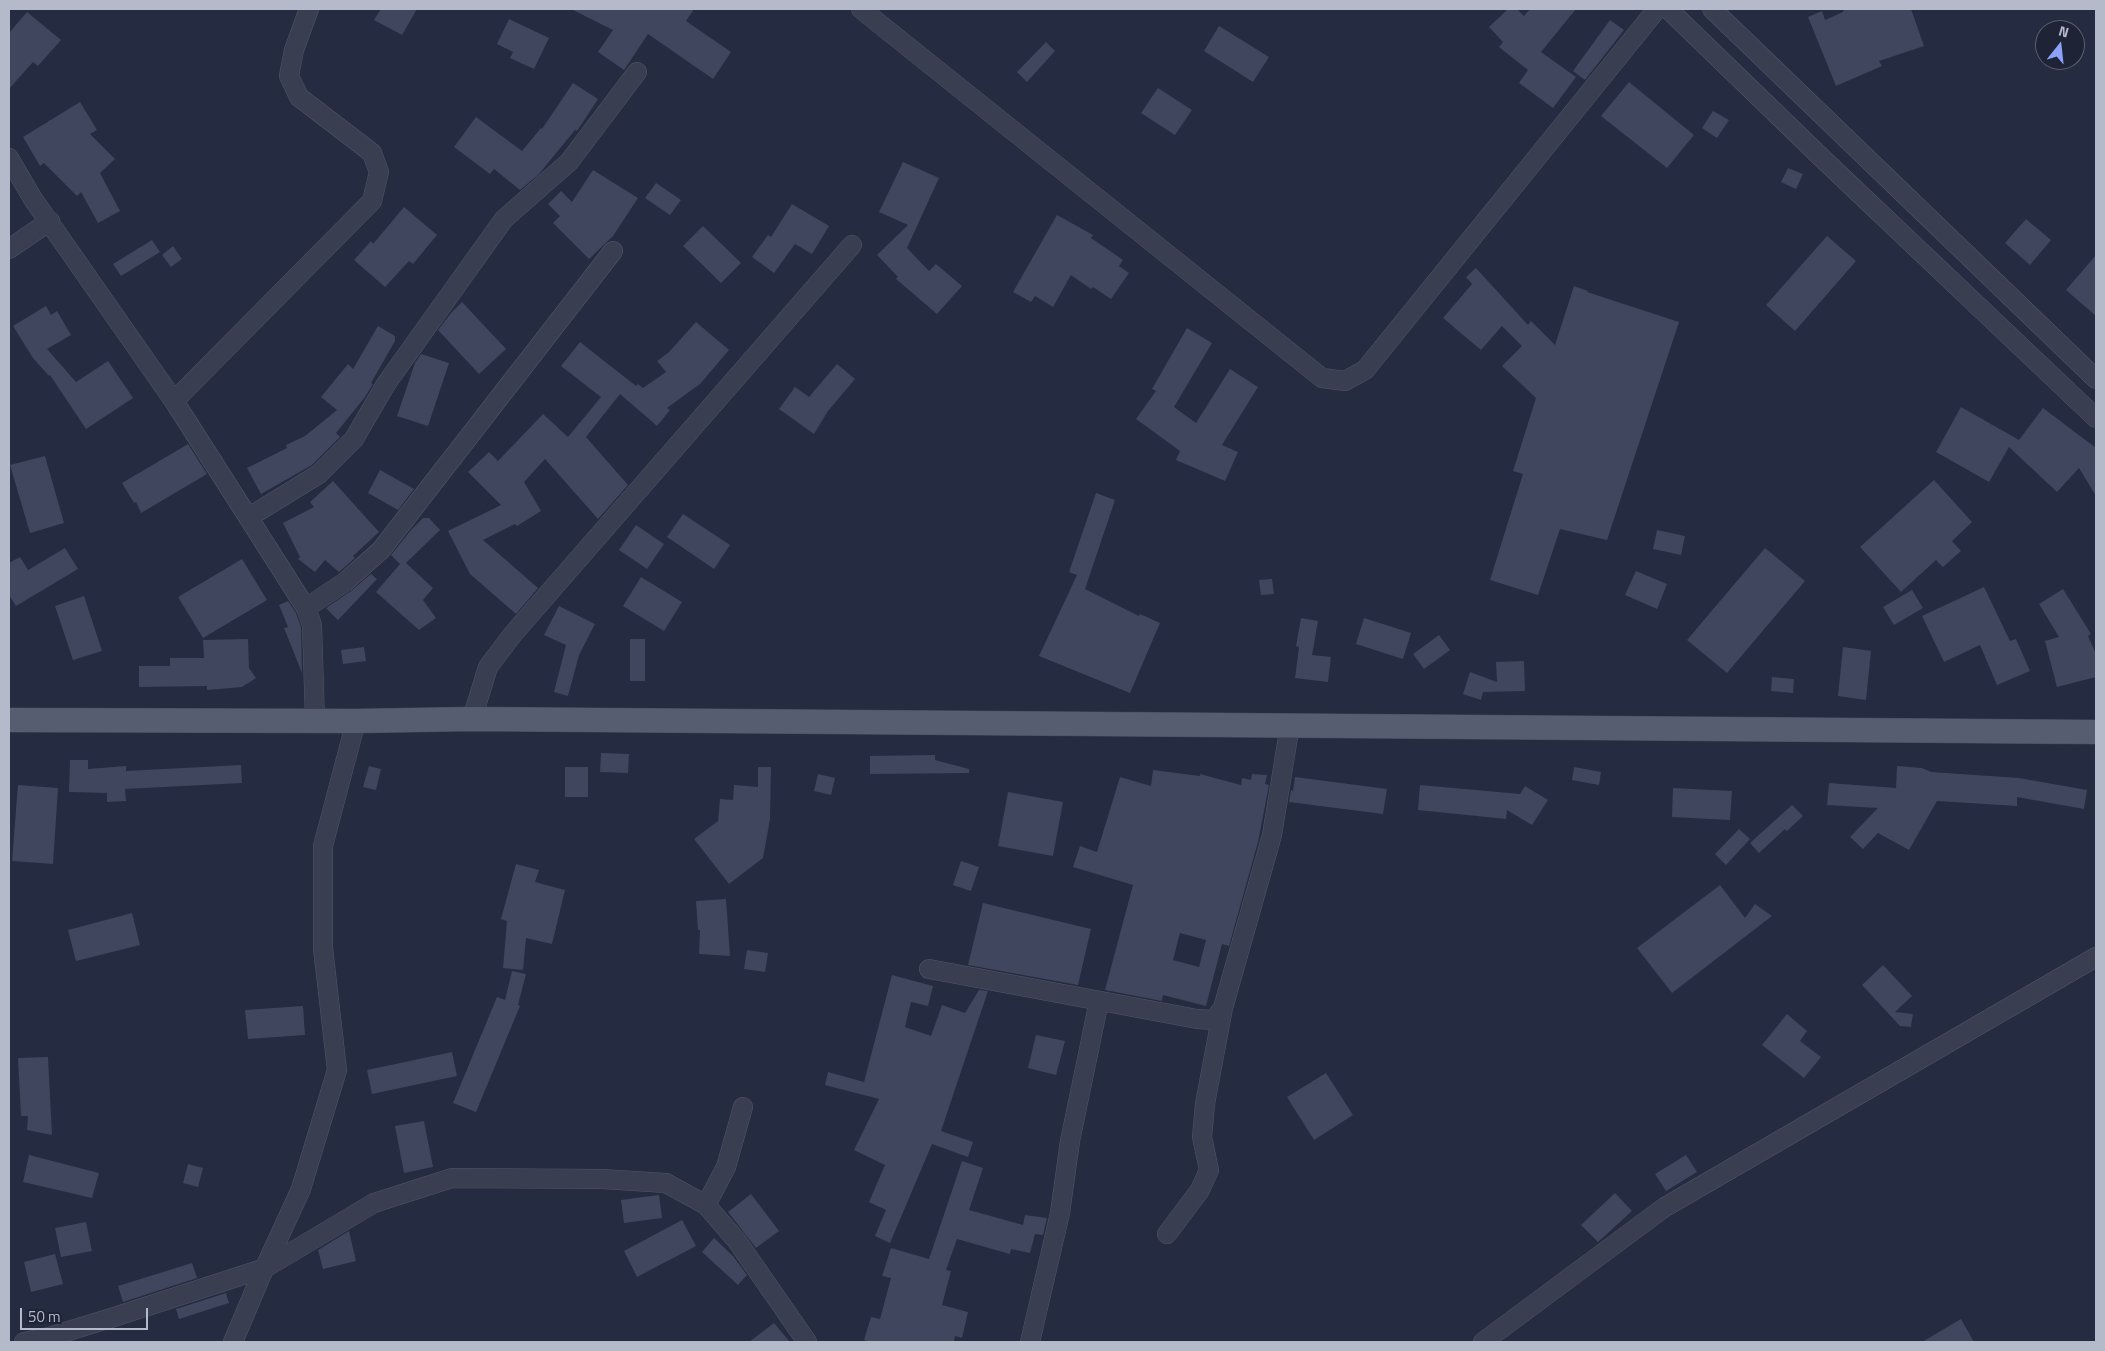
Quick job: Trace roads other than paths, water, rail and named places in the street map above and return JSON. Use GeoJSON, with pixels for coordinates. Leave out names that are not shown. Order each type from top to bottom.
{"type":"FeatureCollection","features":[{"type":"Feature","properties":{"kind":"main road"},"geometry":{"type":"LineString","coordinates":[[9,720],[356,721],[472,719],[2096,732]]}},
{"type":"Feature","properties":{"kind":"street"},"geometry":{"type":"LineString","coordinates":[[174,401],[372,201],[379,172],[372,153],[299,97],[289,76],[294,50],[309,9]]}},
{"type":"Feature","properties":{"kind":"street"},"geometry":{"type":"LineString","coordinates":[[861,9],[1322,378],[1345,381],[1365,370],[1657,9]]}},
{"type":"Feature","properties":{"kind":"street"},"geometry":{"type":"LineString","coordinates":[[1668,9],[1831,167],[2096,418]]}},
{"type":"Feature","properties":{"kind":"street"},"geometry":{"type":"LineString","coordinates":[[1712,9],[2096,379]]}},
{"type":"Feature","properties":{"kind":"street"},"geometry":{"type":"LineString","coordinates":[[249,518],[319,474],[354,439],[386,384],[504,219],[570,162],[636,72]]}},
{"type":"Feature","properties":{"kind":"street"},"geometry":{"type":"LineString","coordinates":[[9,158],[33,199],[174,401],[306,608],[312,625],[314,721]]}},
{"type":"Feature","properties":{"kind":"street"},"geometry":{"type":"LineString","coordinates":[[9,249],[50,221]]}},
{"type":"Feature","properties":{"kind":"street"},"geometry":{"type":"LineString","coordinates":[[472,719],[488,667],[513,634],[852,245]]}},
{"type":"Feature","properties":{"kind":"street"},"geometry":{"type":"LineString","coordinates":[[306,608],[345,582],[381,550],[613,251]]}},
{"type":"Feature","properties":{"kind":"street"},"geometry":{"type":"LineString","coordinates":[[233,1342],[301,1189],[337,1070],[323,948],[323,846],[356,721]]}},
{"type":"Feature","properties":{"kind":"street"},"geometry":{"type":"LineString","coordinates":[[1167,1234],[1200,1190],[1209,1170],[1202,1137],[1223,1008],[1272,835],[1290,726]]}},
{"type":"Feature","properties":{"kind":"street"},"geometry":{"type":"LineString","coordinates":[[1483,1342],[1665,1207],[2096,957]]}},
{"type":"Feature","properties":{"kind":"street"},"geometry":{"type":"LineString","coordinates":[[930,969],[1197,1019],[1214,1020],[1223,1008]]}},
{"type":"Feature","properties":{"kind":"street"},"geometry":{"type":"LineString","coordinates":[[1030,1342],[1060,1213],[1070,1141],[1099,1001]]}},
{"type":"Feature","properties":{"kind":"street"},"geometry":{"type":"LineString","coordinates":[[706,1205],[726,1166],[743,1107]]}},
{"type":"Feature","properties":{"kind":"street"},"geometry":{"type":"LineString","coordinates":[[24,1342],[49,1337],[105,1320],[265,1268],[374,1203],[452,1178],[602,1179],[666,1183],[706,1205],[737,1241],[807,1342]]}}]}
